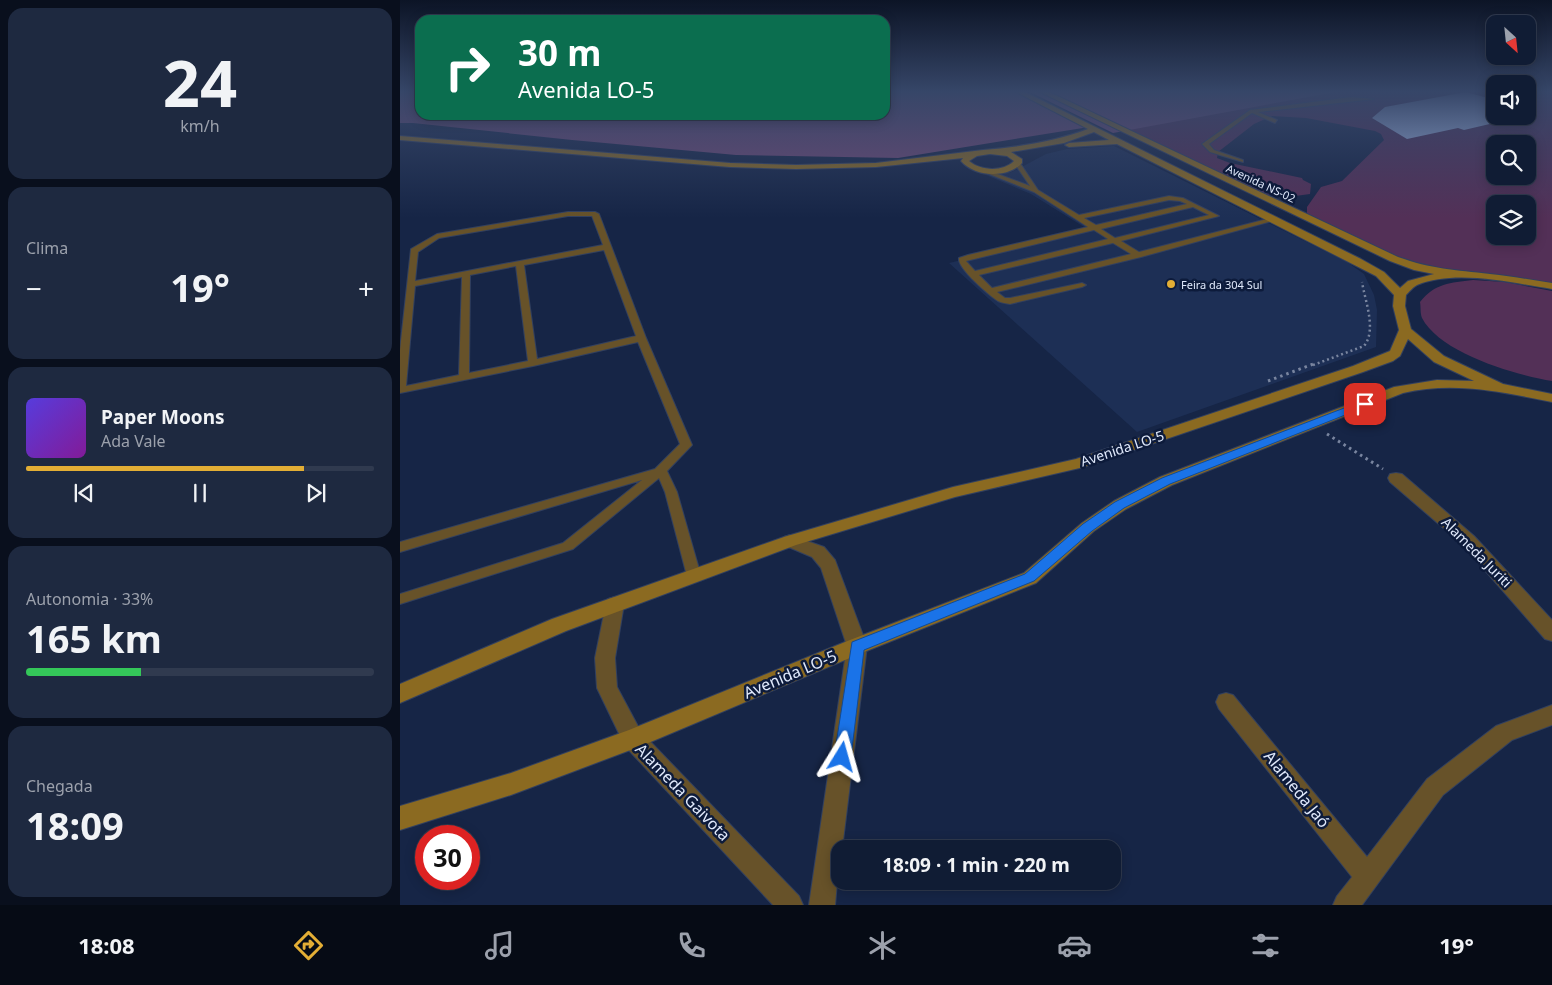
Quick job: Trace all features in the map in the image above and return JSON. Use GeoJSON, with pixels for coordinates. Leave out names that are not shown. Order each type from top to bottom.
{"type":"FeatureCollection","features":[{"type":"Feature","properties":{"kind":"street"},"geometry":{"type":"LineString","coordinates":[[400,138],[730,165],[842,167],[911,162],[990,152],[1064,141],[1084,133]]}},
{"type":"Feature","properties":{"kind":"street","name":"Avenida NS-02"},"geometry":{"type":"LineString","coordinates":[[1102,133],[1275,219],[1380,274],[1400,294]]}},
{"type":"Feature","properties":{"kind":"street","name":"Avenida NS-02"},"geometry":{"type":"LineString","coordinates":[[1130,133],[1394,259],[1418,268],[1448,274]]}},
{"type":"Feature","properties":{"kind":"street"},"geometry":{"type":"LineString","coordinates":[[911,162],[1000,170],[1057,146],[1117,142]]}},
{"type":"Feature","properties":{"kind":"street"},"geometry":{"type":"LineString","coordinates":[[990,152],[1009,154],[1018,161]]}},
{"type":"Feature","properties":{"kind":"street"},"geometry":{"type":"LineString","coordinates":[[973,154],[965,162],[978,169]]}},
{"type":"Feature","properties":{"kind":"street"},"geometry":{"type":"LineString","coordinates":[[1552,286],[1490,277],[1448,274],[1412,283],[1400,294],[1399,306],[1406,330],[1439,359],[1498,387],[1552,398]]}},
{"type":"Feature","properties":{"kind":"street","name":"Avenida LO-5"},"geometry":{"type":"LineString","coordinates":[[400,694],[559,625],[790,541],[953,492],[1079,463],[1388,358],[1396,352],[1406,330]]}},
{"type":"Feature","properties":{"kind":"street","name":"Avenida LO-5"},"geometry":{"type":"LineString","coordinates":[[400,818],[511,784],[633,739],[857,646],[1030,578],[1088,527],[1120,505],[1166,481],[1399,390],[1423,384],[1445,382],[1498,387]]}},
{"type":"Feature","properties":{"kind":"street","name":"Alameda Juriti"},"geometry":{"type":"LineString","coordinates":[[1396,478],[1468,540],[1552,633]]}},
{"type":"Feature","properties":{"kind":"street"},"geometry":{"type":"LineString","coordinates":[[790,541],[818,552],[829,565],[857,646],[822,905]]}},
{"type":"Feature","properties":{"kind":"street","name":"Alameda Gaivota"},"geometry":{"type":"LineString","coordinates":[[615,604],[605,658],[607,688],[633,739],[790,905]]}},
{"type":"Feature","properties":{"kind":"street","name":"Alameda Jaó"},"geometry":{"type":"LineString","coordinates":[[1226,702],[1368,877]]}},
{"type":"Feature","properties":{"kind":"street"},"geometry":{"type":"LineString","coordinates":[[1346,905],[1435,787],[1504,733],[1552,715]]}},
{"type":"Feature","properties":{"kind":"lane"},"geometry":{"type":"LineString","coordinates":[[1220,133],[1205,144],[1212,151],[1241,161]]}},
{"type":"Feature","properties":{"kind":"lane"},"geometry":{"type":"LineString","coordinates":[[1018,161],[1036,191]]}},
{"type":"Feature","properties":{"kind":"lane"},"geometry":{"type":"LineString","coordinates":[[978,169],[1036,191],[1138,254]]}},
{"type":"Feature","properties":{"kind":"lane"},"geometry":{"type":"LineString","coordinates":[[973,274],[1219,218],[1181,199],[1169,198],[1080,217]]}},
{"type":"Feature","properties":{"kind":"lane"},"geometry":{"type":"LineString","coordinates":[[1082,285],[1010,302],[1003,300],[990,291],[963,264],[962,260],[968,257],[1194,205]]}},
{"type":"Feature","properties":{"kind":"lane"},"geometry":{"type":"LineString","coordinates":[[400,598],[568,546],[661,470],[686,445],[641,338],[594,214],[582,213],[437,236],[414,251],[412,284],[404,319],[401,390],[533,363],[641,338]]}},
{"type":"Feature","properties":{"kind":"lane"},"geometry":{"type":"LineString","coordinates":[[990,291],[1275,219]]}},
{"type":"Feature","properties":{"kind":"lane"},"geometry":{"type":"LineString","coordinates":[[1230,225],[1238,229]]}},
{"type":"Feature","properties":{"kind":"lane"},"geometry":{"type":"LineString","coordinates":[[412,284],[606,247]]}},
{"type":"Feature","properties":{"kind":"lane"},"geometry":{"type":"LineString","coordinates":[[520,264],[533,363]]}},
{"type":"Feature","properties":{"kind":"lane"},"geometry":{"type":"LineString","coordinates":[[464,377],[466,274]]}},
{"type":"Feature","properties":{"kind":"lane"},"geometry":{"type":"LineString","coordinates":[[400,547],[661,470]]}},
{"type":"Feature","properties":{"kind":"lane"},"geometry":{"type":"LineString","coordinates":[[661,470],[671,492],[694,576]]}},
{"type":"Feature","properties":{"kind":"path"},"geometry":{"type":"LineString","coordinates":[[1276,397],[1258,385],[1364,346],[1369,340],[1370,325],[1362,283],[1358,278]]}},
{"type":"Feature","properties":{"kind":"path"},"geometry":{"type":"LineString","coordinates":[[1333,429],[1324,432],[1396,478]]}},
{"type":"Feature","properties":{"kind":"shaded area"},"geometry":{"type":"Polygon","coordinates":[[[509,133],[1051,133],[898,158],[736,155],[509,133]]]}},
{"type":"Feature","properties":{"kind":"shaded area"},"geometry":{"type":"Polygon","coordinates":[[[1134,133],[1242,133],[1218,152],[1217,158],[1230,163],[1302,178],[1311,184],[1310,194],[1288,197],[1261,194],[1134,133]]]}},
{"type":"Feature","properties":{"kind":"shaded area"},"geometry":{"type":"Polygon","coordinates":[[[1379,133],[1552,133],[1552,284],[1447,271],[1396,258],[1317,221],[1307,213],[1307,207],[1321,187],[1342,181],[1384,140],[1379,133]]]}},
{"type":"Feature","properties":{"kind":"shaded area","name":"Feira da 304 Sul"},"geometry":{"type":"Polygon","coordinates":[[[1114,146],[1347,262],[1364,274],[1374,295],[1377,310],[1376,347],[1137,432],[949,263],[1089,230],[1031,194],[986,175],[1012,172],[1046,154],[1067,149],[1114,146]]]}},
{"type":"Feature","properties":{"kind":"shaded area"},"geometry":{"type":"Polygon","coordinates":[[[1473,280],[1505,282],[1552,291],[1552,381],[1499,368],[1461,352],[1431,331],[1422,318],[1420,302],[1437,287],[1473,280]]]}},
{"type":"Feature","properties":{"kind":"building"},"geometry":{"type":"Polygon","coordinates":[[[1397,133],[1434,133],[1407,139],[1397,133]]]}},
{"type":"Feature","properties":{"kind":"place","name":"Feira da 304 Sul"},"geometry":{"type":"Point","coordinates":[1171,284]}},
{"type":"Feature","properties":{"kind":"route"},"geometry":{"type":"LineString","coordinates":[[842,757],[857,646],[1030,578],[1088,527],[1120,505],[1166,481],[1365,404]]}}]}
